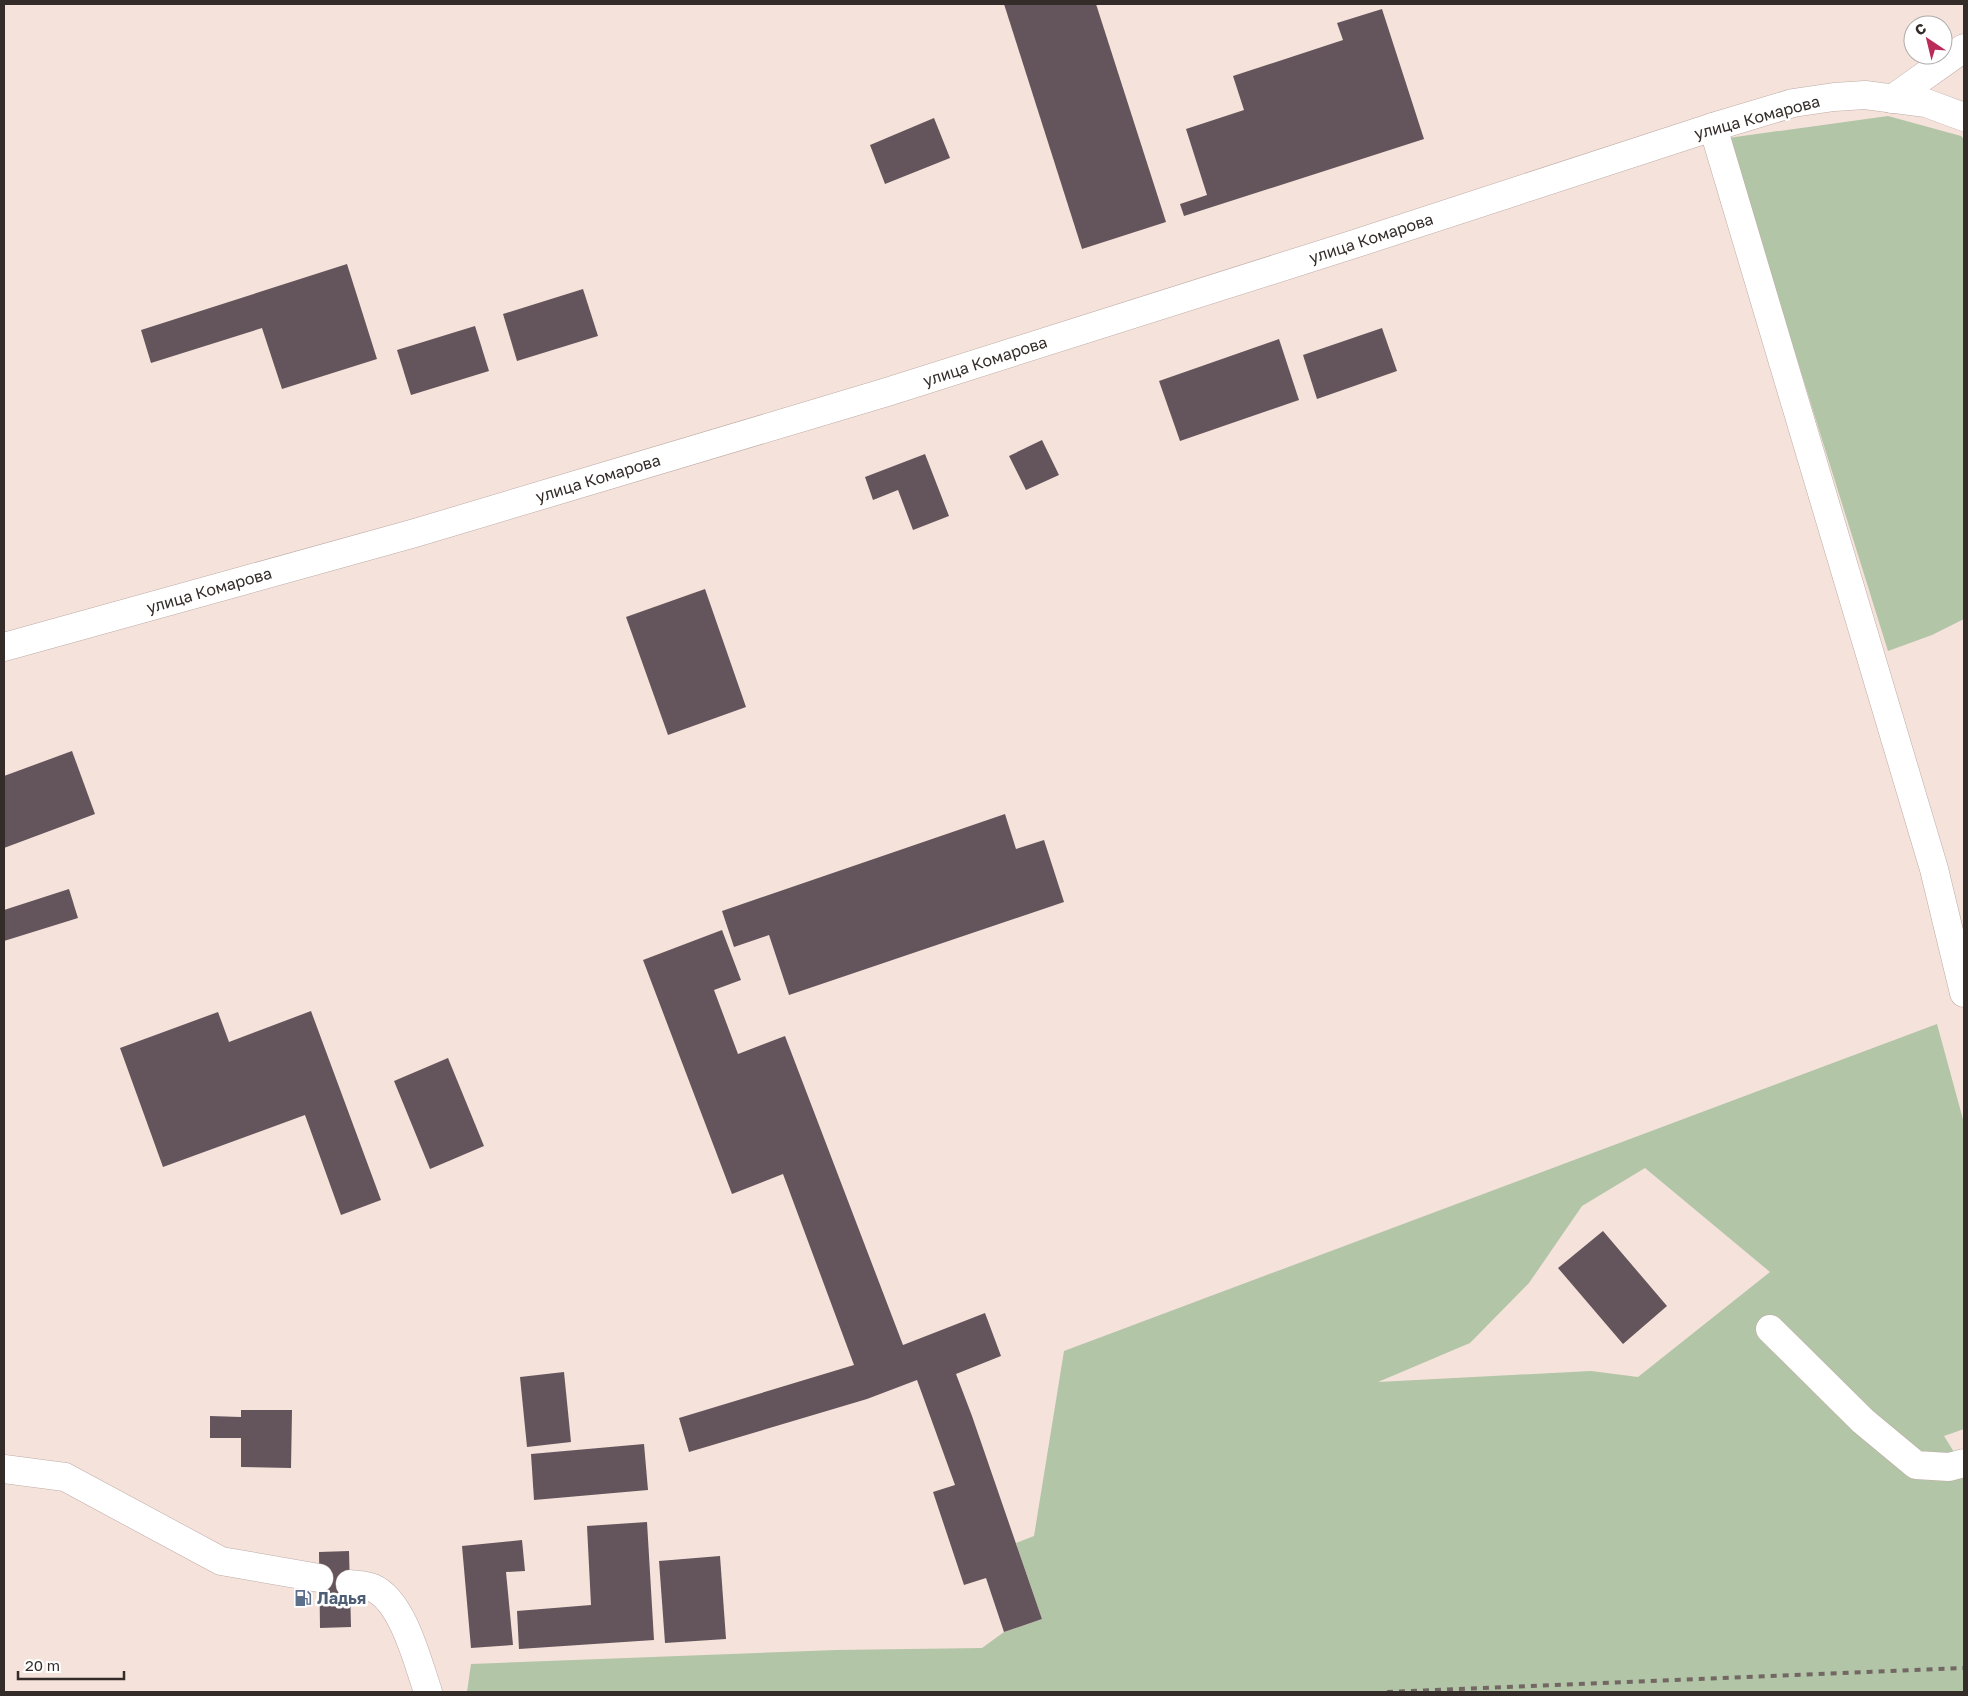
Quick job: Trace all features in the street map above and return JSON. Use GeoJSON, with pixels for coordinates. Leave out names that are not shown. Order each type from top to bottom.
{"type":"FeatureCollection","features":[{"type":"Feature","properties":{"kind":"street"},"geometry":{"type":"LineString","coordinates":[[1892,99],[1964,48]]}},
{"type":"Feature","properties":{"kind":"street","name":"улица Комарова"},"geometry":{"type":"LineString","coordinates":[[4,647],[415,533],[887,392],[1793,103],[1864,95],[1926,103],[1964,117]]}},
{"type":"Feature","properties":{"kind":"street"},"geometry":{"type":"LineString","coordinates":[[1713,127],[1934,869],[1964,993]]}},
{"type":"Feature","properties":{"kind":"street"},"geometry":{"type":"LineString","coordinates":[[1770,1329],[1864,1421],[1916,1465],[1949,1467],[1964,1462]]}},
{"type":"Feature","properties":{"kind":"street"},"geometry":{"type":"LineString","coordinates":[[4,1469],[65,1477],[221,1561],[319,1578]]}},
{"type":"Feature","properties":{"kind":"street"},"geometry":{"type":"LineString","coordinates":[[350,1584],[373,1588],[388,1600],[398,1612],[406,1629],[428,1692]]}},
{"type":"Feature","properties":{"kind":"green space"},"geometry":{"type":"Polygon","coordinates":[[[1888,116],[1961,136],[1964,139],[1964,619],[1932,635],[1888,651],[1728,138],[1888,116]]]}},
{"type":"Feature","properties":{"kind":"green space"},"geometry":{"type":"Polygon","coordinates":[[[1937,1024],[1964,1123],[1964,1429],[1944,1436],[1964,1468],[1964,1692],[467,1692],[471,1664],[836,1650],[982,1648],[1004,1632],[1042,1619],[1016,1543],[1034,1536],[1064,1351],[1937,1024]],[[1645,1168],[1582,1206],[1529,1283],[1470,1343],[1378,1382],[1591,1371],[1638,1377],[1770,1272],[1645,1168]]]}},
{"type":"Feature","properties":{"kind":"building"},"geometry":{"type":"Polygon","coordinates":[[[1004,4],[1096,4],[1166,222],[1082,249],[1004,4]]]}},
{"type":"Feature","properties":{"kind":"building"},"geometry":{"type":"Polygon","coordinates":[[[1382,9],[1424,139],[1184,216],[1180,204],[1207,195],[1186,129],[1244,110],[1233,76],[1343,40],[1337,23],[1382,9]]]}},
{"type":"Feature","properties":{"kind":"building"},"geometry":{"type":"Polygon","coordinates":[[[934,118],[950,158],[885,184],[870,145],[934,118]]]}},
{"type":"Feature","properties":{"kind":"building"},"geometry":{"type":"Polygon","coordinates":[[[347,264],[377,359],[282,389],[262,328],[151,363],[141,330],[347,264]]]}},
{"type":"Feature","properties":{"kind":"building"},"geometry":{"type":"Polygon","coordinates":[[[583,289],[598,336],[517,361],[503,314],[583,289]]]}},
{"type":"Feature","properties":{"kind":"building"},"geometry":{"type":"Polygon","coordinates":[[[475,326],[489,371],[411,395],[397,350],[475,326]]]}},
{"type":"Feature","properties":{"kind":"building"},"geometry":{"type":"Polygon","coordinates":[[[1382,328],[1397,371],[1317,399],[1303,355],[1382,328]]]}},
{"type":"Feature","properties":{"kind":"building"},"geometry":{"type":"Polygon","coordinates":[[[1279,339],[1299,400],[1180,441],[1159,381],[1279,339]]]}},
{"type":"Feature","properties":{"kind":"building"},"geometry":{"type":"Polygon","coordinates":[[[1042,440],[1059,475],[1026,490],[1009,456],[1042,440]]]}},
{"type":"Feature","properties":{"kind":"building"},"geometry":{"type":"Polygon","coordinates":[[[925,454],[949,516],[913,530],[898,490],[873,500],[865,477],[925,454]]]}},
{"type":"Feature","properties":{"kind":"building"},"geometry":{"type":"Polygon","coordinates":[[[705,589],[746,707],[668,735],[626,617],[705,589]]]}},
{"type":"Feature","properties":{"kind":"building"},"geometry":{"type":"Polygon","coordinates":[[[72,751],[95,814],[4,848],[4,776],[72,751]]]}},
{"type":"Feature","properties":{"kind":"building"},"geometry":{"type":"Polygon","coordinates":[[[1005,814],[1016,849],[1044,840],[1064,902],[789,995],[769,935],[734,947],[722,911],[1005,814]]]}},
{"type":"Feature","properties":{"kind":"building"},"geometry":{"type":"Polygon","coordinates":[[[69,889],[78,918],[4,941],[4,910],[69,889]]]}},
{"type":"Feature","properties":{"kind":"building"},"geometry":{"type":"Polygon","coordinates":[[[722,930],[741,980],[714,990],[738,1054],[785,1036],[903,1345],[985,1313],[1001,1356],[956,1374],[1042,1619],[1004,1632],[986,1578],[964,1585],[933,1492],[955,1485],[917,1380],[867,1399],[689,1452],[679,1418],[854,1365],[783,1174],[732,1194],[643,960],[722,930]]]}},
{"type":"Feature","properties":{"kind":"building"},"geometry":{"type":"Polygon","coordinates":[[[311,1011],[381,1200],[341,1215],[305,1115],[163,1167],[120,1048],[218,1012],[229,1042],[311,1011]]]}},
{"type":"Feature","properties":{"kind":"building"},"geometry":{"type":"Polygon","coordinates":[[[448,1058],[484,1146],[430,1169],[394,1081],[448,1058]]]}},
{"type":"Feature","properties":{"kind":"building"},"geometry":{"type":"Polygon","coordinates":[[[1603,1231],[1667,1306],[1623,1344],[1558,1268],[1603,1231]]]}},
{"type":"Feature","properties":{"kind":"building"},"geometry":{"type":"Polygon","coordinates":[[[564,1372],[571,1442],[527,1447],[520,1377],[564,1372]]]}},
{"type":"Feature","properties":{"kind":"building"},"geometry":{"type":"Polygon","coordinates":[[[241,1410],[292,1410],[291,1468],[241,1467],[241,1438],[210,1438],[210,1416],[241,1417],[241,1410]]]}},
{"type":"Feature","properties":{"kind":"building"},"geometry":{"type":"Polygon","coordinates":[[[644,1444],[648,1490],[534,1500],[531,1454],[644,1444]]]}},
{"type":"Feature","properties":{"kind":"building"},"geometry":{"type":"Polygon","coordinates":[[[647,1522],[654,1640],[519,1649],[517,1611],[591,1605],[587,1526],[647,1522]]]}},
{"type":"Feature","properties":{"kind":"building"},"geometry":{"type":"Polygon","coordinates":[[[522,1540],[525,1571],[506,1572],[513,1645],[471,1648],[462,1546],[522,1540]]]}},
{"type":"Feature","properties":{"kind":"building"},"geometry":{"type":"Polygon","coordinates":[[[349,1551],[351,1627],[320,1628],[319,1552],[349,1551]]]}},
{"type":"Feature","properties":{"kind":"building"},"geometry":{"type":"Polygon","coordinates":[[[720,1556],[726,1639],[665,1643],[659,1561],[720,1556]]]}},
{"type":"Feature","properties":{"kind":"railway"},"geometry":{"type":"LineString","coordinates":[[1387,1692],[1964,1668]]}},
{"type":"Feature","properties":{"kind":"place","name":"Ладья"},"geometry":{"type":"Point","coordinates":[303,1598]}}]}
